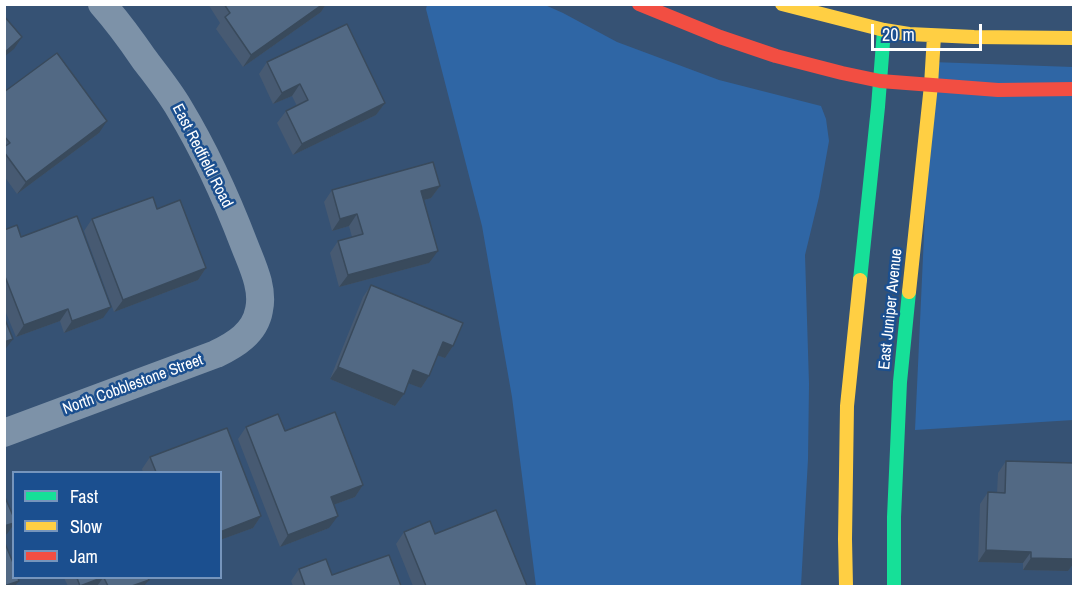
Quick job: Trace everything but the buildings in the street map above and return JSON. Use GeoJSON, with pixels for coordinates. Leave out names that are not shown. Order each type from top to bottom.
{"type":"FeatureCollection","features":[{"type":"Feature","properties":{"kind":"street","name":"East Redfield Road"},"geometry":{"type":"LineString","coordinates":[[102,4],[116,19],[178,106],[218,181],[256,276],[260,293],[260,310],[255,325]]}},
{"type":"Feature","properties":{"kind":"street"},"geometry":{"type":"LineString","coordinates":[[639,4],[776,56],[880,81],[998,90],[1074,89]]}},
{"type":"Feature","properties":{"kind":"street"},"geometry":{"type":"LineString","coordinates":[[782,4],[884,30],[909,34],[1074,38]]}},
{"type":"Feature","properties":{"kind":"street","name":"East Juniper Avenue"},"geometry":{"type":"LineString","coordinates":[[846,586],[847,406],[884,30]]}},
{"type":"Feature","properties":{"kind":"street","name":"East Juniper Avenue"},"geometry":{"type":"LineString","coordinates":[[894,586],[894,517],[900,382],[931,85],[934,36]]}},
{"type":"Feature","properties":{"kind":"street","name":"North Cobblestone Street"},"geometry":{"type":"LineString","coordinates":[[4,433],[216,354],[232,347],[255,325]]}},
{"type":"Feature","properties":{"kind":"shaded area"},"geometry":{"type":"Polygon","coordinates":[[[427,5],[545,5],[617,42],[719,80],[821,106],[826,119],[829,141],[805,255],[809,384],[808,459],[801,586],[536,586],[512,397],[482,226],[426,9],[427,5]]]}},
{"type":"Feature","properties":{"kind":"shaded area"},"geometry":{"type":"Polygon","coordinates":[[[932,62],[1073,67],[1073,420],[915,430],[932,62]]]}},
{"type":"Feature","properties":{"kind":"traffic: fast"},"geometry":{"type":"LineString","coordinates":[[860,280],[884,30]]}},
{"type":"Feature","properties":{"kind":"traffic: fast"},"geometry":{"type":"LineString","coordinates":[[894,586],[894,517],[900,382],[909,292]]}},
{"type":"Feature","properties":{"kind":"traffic: slow"},"geometry":{"type":"LineString","coordinates":[[782,4],[884,30],[909,34],[1074,38]]}},
{"type":"Feature","properties":{"kind":"traffic: slow"},"geometry":{"type":"LineString","coordinates":[[909,292],[934,36]]}},
{"type":"Feature","properties":{"kind":"traffic: slow"},"geometry":{"type":"LineString","coordinates":[[846,586],[847,406],[860,280]]}},
{"type":"Feature","properties":{"kind":"traffic: jam"},"geometry":{"type":"LineString","coordinates":[[639,4],[720,37],[776,56],[880,81],[998,90],[1074,89]]}}]}
